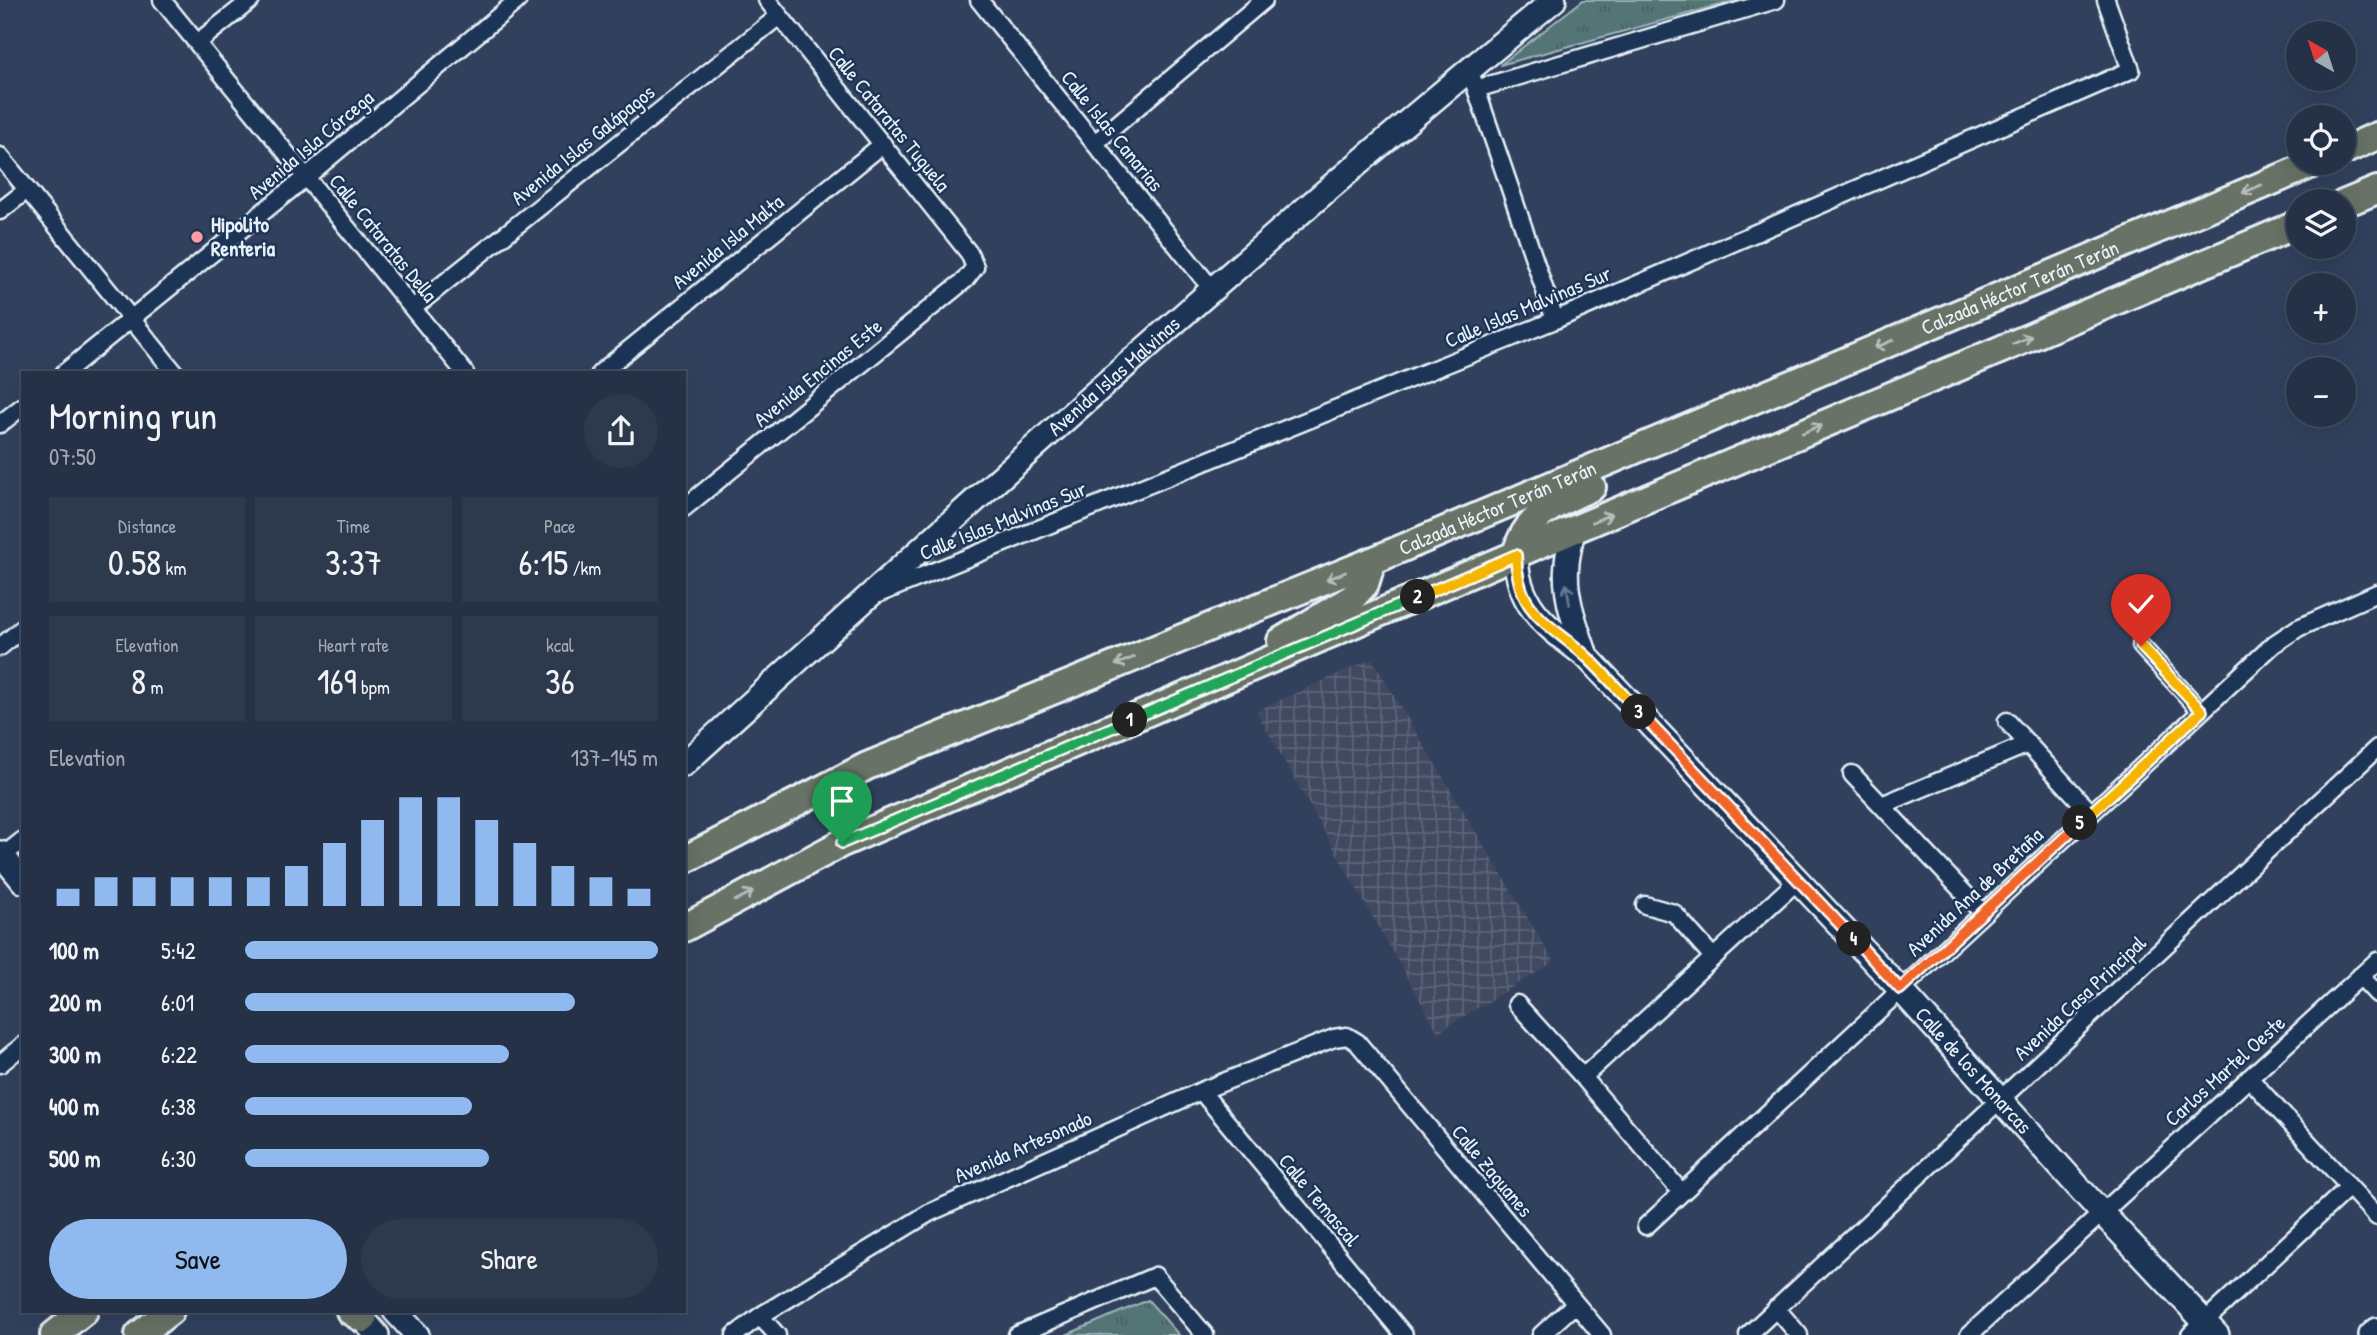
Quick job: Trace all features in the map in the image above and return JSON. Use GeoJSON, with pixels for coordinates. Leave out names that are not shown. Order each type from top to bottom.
{"type":"FeatureCollection","features":[{"type":"Feature","properties":{"kind":"main road"},"geometry":{"type":"LineString","coordinates":[[2356,145],[2377,136]]}},
{"type":"Feature","properties":{"kind":"main road","name":"Calzada Héctor Terán Terán"},"geometry":{"type":"LineString","coordinates":[[686,859],[867,766],[1372,561],[2287,175]]}},
{"type":"Feature","properties":{"kind":"main road"},"geometry":{"type":"LineString","coordinates":[[2356,199],[2377,190]]}},
{"type":"Feature","properties":{"kind":"main road"},"geometry":{"type":"LineString","coordinates":[[686,927],[842,843],[2286,229]]}},
{"type":"Feature","properties":{"kind":"main road"},"geometry":{"type":"LineString","coordinates":[[1516,555],[1519,542],[1538,516],[1555,503],[1621,474],[1641,459],[1658,440]]}},
{"type":"Feature","properties":{"kind":"main road"},"geometry":{"type":"LineString","coordinates":[[1228,678],[1257,656],[1352,598],[1365,584],[1372,561]]}},
{"type":"Feature","properties":{"kind":"main road"},"geometry":{"type":"LineString","coordinates":[[54,1335],[82,1313]]}},
{"type":"Feature","properties":{"kind":"main road"},"geometry":{"type":"LineString","coordinates":[[139,1335],[167,1313]]}},
{"type":"Feature","properties":{"kind":"street","name":"Calle Cataratas Della"},"geometry":{"type":"LineString","coordinates":[[162,0],[463,371]]}},
{"type":"Feature","properties":{"kind":"street"},"geometry":{"type":"LineString","coordinates":[[197,43],[251,0]]}},
{"type":"Feature","properties":{"kind":"street","name":"Avenida Isla Córcega"},"geometry":{"type":"LineString","coordinates":[[66,371],[306,177],[518,0]]}},
{"type":"Feature","properties":{"kind":"street","name":"Calle Cataratas Tuguela"},"geometry":{"type":"LineString","coordinates":[[767,0],[969,253],[975,267]]}},
{"type":"Feature","properties":{"kind":"street"},"geometry":{"type":"LineString","coordinates":[[1095,143],[1265,0]]}},
{"type":"Feature","properties":{"kind":"street","name":"Avenida Islas Malvinas"},"geometry":{"type":"LineString","coordinates":[[686,762],[1211,288],[1473,79],[1554,0]]}},
{"type":"Feature","properties":{"kind":"street"},"geometry":{"type":"LineString","coordinates":[[1555,320],[1473,79],[1776,0]]}},
{"type":"Feature","properties":{"kind":"street","name":"Calle Islas Malvinas Sur"},"geometry":{"type":"LineString","coordinates":[[866,599],[1555,320],[2131,71],[2106,0]]}},
{"type":"Feature","properties":{"kind":"street","name":"Calle Islas Canarias"},"geometry":{"type":"LineString","coordinates":[[988,3],[1211,288]]}},
{"type":"Feature","properties":{"kind":"street","name":"Avenida Islas Galápagos"},"geometry":{"type":"LineString","coordinates":[[413,307],[779,16]]}},
{"type":"Feature","properties":{"kind":"street","name":"Avenida Isla Malta"},"geometry":{"type":"LineString","coordinates":[[602,371],[883,144]]}},
{"type":"Feature","properties":{"kind":"street"},"geometry":{"type":"LineString","coordinates":[[0,156],[173,371]]}},
{"type":"Feature","properties":{"kind":"street"},"geometry":{"type":"LineString","coordinates":[[0,211],[27,190]]}},
{"type":"Feature","properties":{"kind":"street","name":"Avenida Encinas Este"},"geometry":{"type":"LineString","coordinates":[[686,507],[965,280],[975,267]]}},
{"type":"Feature","properties":{"kind":"street"},"geometry":{"type":"LineString","coordinates":[[0,424],[21,408]]}},
{"type":"Feature","properties":{"kind":"street","name":"Calle de los Monarcas"},"geometry":{"type":"LineString","coordinates":[[1573,530],[1566,588],[1586,656]]}},
{"type":"Feature","properties":{"kind":"street","name":"Calle de los Monarcas"},"geometry":{"type":"LineString","coordinates":[[1516,555],[1516,575],[1534,613],[1586,656],[1900,989],[2204,1331]]}},
{"type":"Feature","properties":{"kind":"street","name":"Avenida Ana de Bretaña"},"geometry":{"type":"LineString","coordinates":[[1646,1226],[2274,644],[2298,628],[2377,593]]}},
{"type":"Feature","properties":{"kind":"street"},"geometry":{"type":"LineString","coordinates":[[0,647],[21,630]]}},
{"type":"Feature","properties":{"kind":"street"},"geometry":{"type":"LineString","coordinates":[[2141,646],[2202,711]]}},
{"type":"Feature","properties":{"kind":"street"},"geometry":{"type":"LineString","coordinates":[[2007,720],[2091,813]]}},
{"type":"Feature","properties":{"kind":"street"},"geometry":{"type":"LineString","coordinates":[[1882,805],[2028,744]]}},
{"type":"Feature","properties":{"kind":"street","name":"Avenida Casa Principal"},"geometry":{"type":"LineString","coordinates":[[1748,1335],[2377,748]]}},
{"type":"Feature","properties":{"kind":"street"},"geometry":{"type":"LineString","coordinates":[[1852,774],[1983,913]]}},
{"type":"Feature","properties":{"kind":"street"},"geometry":{"type":"LineString","coordinates":[[21,841],[1,856],[21,879]]}},
{"type":"Feature","properties":{"kind":"street"},"geometry":{"type":"LineString","coordinates":[[1583,1077],[1798,880]]}},
{"type":"Feature","properties":{"kind":"street"},"geometry":{"type":"LineString","coordinates":[[1645,905],[1674,913],[1713,957]]}},
{"type":"Feature","properties":{"kind":"street","name":"Carlos Martel Oeste"},"geometry":{"type":"LineString","coordinates":[[1969,1335],[2377,961]]}},
{"type":"Feature","properties":{"kind":"street"},"geometry":{"type":"LineString","coordinates":[[2360,976],[2377,994]]}},
{"type":"Feature","properties":{"kind":"street"},"geometry":{"type":"LineString","coordinates":[[1517,1004],[1681,1192]]}},
{"type":"Feature","properties":{"kind":"street","name":"Avenida Artesonado"},"geometry":{"type":"LineString","coordinates":[[735,1335],[760,1316],[929,1213],[1201,1091],[1334,1038],[1347,1036]]}},
{"type":"Feature","properties":{"kind":"street","name":"Calle Zaguanes"},"geometry":{"type":"LineString","coordinates":[[1347,1036],[1357,1042],[1602,1335]]}},
{"type":"Feature","properties":{"kind":"street"},"geometry":{"type":"LineString","coordinates":[[0,1064],[21,1047]]}},
{"type":"Feature","properties":{"kind":"street"},"geometry":{"type":"LineString","coordinates":[[2249,1078],[2377,1217]]}},
{"type":"Feature","properties":{"kind":"street","name":"Calle Temascal"},"geometry":{"type":"LineString","coordinates":[[1201,1091],[1404,1335]]}},
{"type":"Feature","properties":{"kind":"street"},"geometry":{"type":"LineString","coordinates":[[2204,1331],[2349,1187]]}},
{"type":"Feature","properties":{"kind":"street"},"geometry":{"type":"LineString","coordinates":[[1017,1335],[1155,1276],[1205,1335]]}},
{"type":"Feature","properties":{"kind":"street"},"geometry":{"type":"LineString","coordinates":[[1541,1335],[1575,1304]]}},
{"type":"Feature","properties":{"kind":"street"},"geometry":{"type":"LineString","coordinates":[[1776,1308],[1799,1335]]}},
{"type":"Feature","properties":{"kind":"street"},"geometry":{"type":"LineString","coordinates":[[397,1313],[417,1335]]}},
{"type":"Feature","properties":{"kind":"street"},"geometry":{"type":"LineString","coordinates":[[760,1316],[777,1335]]}},
{"type":"Feature","properties":{"kind":"street"},"geometry":{"type":"LineString","coordinates":[[2371,1335],[2377,1330]]}},
{"type":"Feature","properties":{"kind":"shaded area"},"geometry":{"type":"Polygon","coordinates":[[[1372,659],[1554,962],[1438,1032],[1256,711],[1372,659]]]}},
{"type":"Feature","properties":{"kind":"green space"},"geometry":{"type":"Polygon","coordinates":[[[1583,0],[1738,0],[1500,65],[1583,0]]]}},
{"type":"Feature","properties":{"kind":"green space"},"geometry":{"type":"Polygon","coordinates":[[[1148,1300],[1179,1335],[1066,1335],[1148,1300]]]}},
{"type":"Feature","properties":{"kind":"place","name":"Hipolito Renteria"},"geometry":{"type":"Point","coordinates":[197,237]}},
{"type":"Feature","properties":{"kind":"route"},"geometry":{"type":"LineString","coordinates":[[842,843],[1516,555],[1516,575],[1534,613],[1545,625],[1586,656],[1900,989],[2202,711],[2141,646]]}}]}
